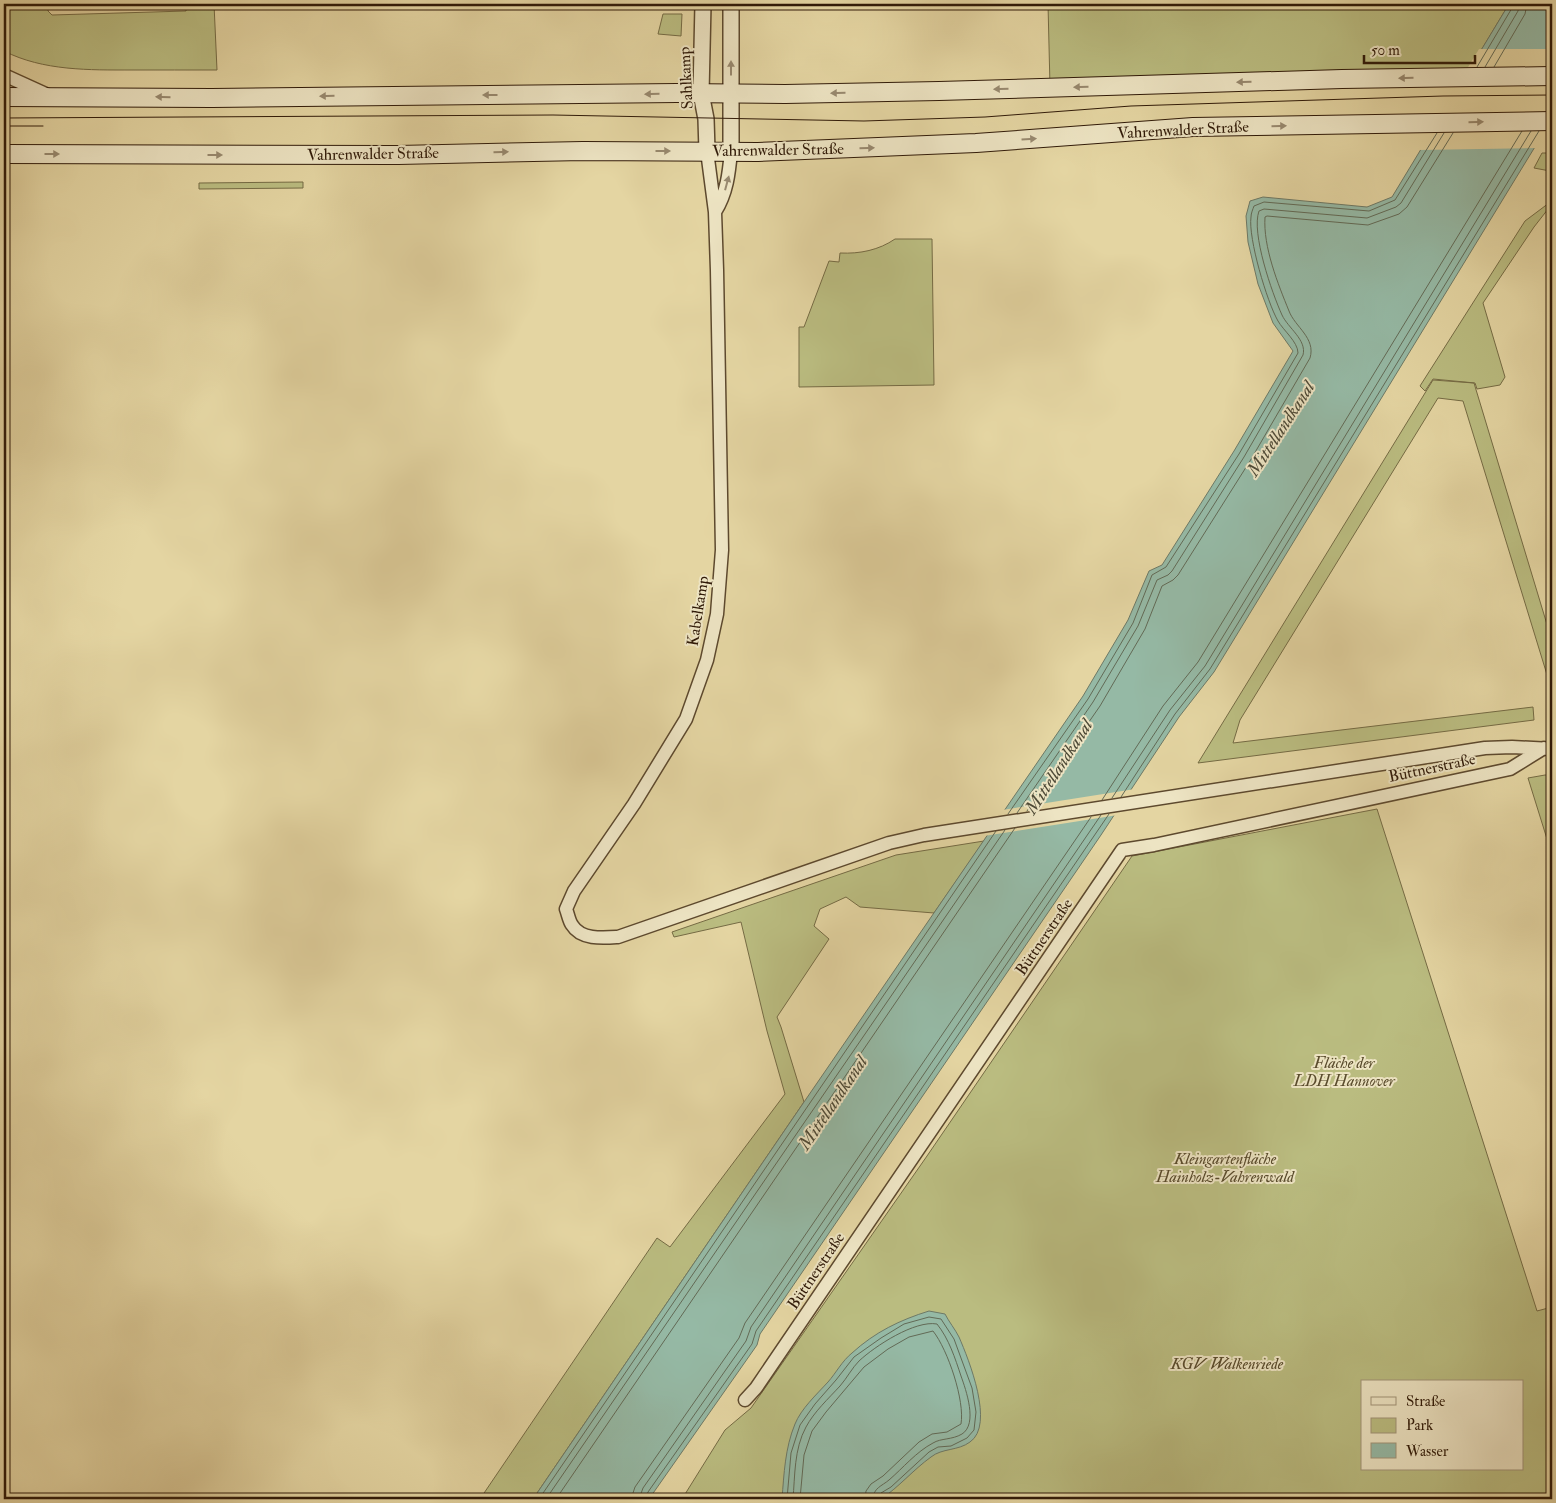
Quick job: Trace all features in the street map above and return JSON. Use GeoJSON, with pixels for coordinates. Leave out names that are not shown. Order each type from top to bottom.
{"type":"FeatureCollection","features":[{"type":"Feature","properties":{"kind":"main road"},"geometry":{"type":"LineString","coordinates":[[4,97],[222,98],[938,92],[1455,77],[1552,76]]}},
{"type":"Feature","properties":{"kind":"main road","name":"Vahrenwalder Straße"},"geometry":{"type":"LineString","coordinates":[[4,154],[398,155],[583,151],[731,151],[976,144],[1193,127],[1552,121]]}},
{"type":"Feature","properties":{"kind":"street","name":"Sahlkamp"},"geometry":{"type":"LineString","coordinates":[[703,4],[701,93],[706,119],[707,151]]}},
{"type":"Feature","properties":{"kind":"street"},"geometry":{"type":"LineString","coordinates":[[731,4],[731,151]]}},
{"type":"Feature","properties":{"kind":"street"},"geometry":{"type":"LineString","coordinates":[[4,75],[50,96]]}},
{"type":"Feature","properties":{"kind":"street","name":"Kabelkamp"},"geometry":{"type":"LineString","coordinates":[[618,937],[590,937],[578,932],[572,926],[566,909],[574,891],[634,804],[686,719],[707,660],[716,614],[722,550],[716,212],[707,151]]}},
{"type":"Feature","properties":{"kind":"street","name":"Kabelkamp"},"geometry":{"type":"LineString","coordinates":[[716,212],[722,200],[729,174],[731,151]]}},
{"type":"Feature","properties":{"kind":"street","name":"Büttnerstraße"},"geometry":{"type":"LineString","coordinates":[[618,937],[889,843],[946,832],[1485,748],[1548,749]]}},
{"type":"Feature","properties":{"kind":"street","name":"Büttnerstraße"},"geometry":{"type":"LineString","coordinates":[[746,1400],[923,1145],[1122,850],[1154,845],[1510,769],[1548,749]]}},
{"type":"Feature","properties":{"kind":"green space"},"geometry":{"type":"Polygon","coordinates":[[[4,4],[48,4],[48,11],[52,15],[186,11],[186,4],[214,4],[217,70],[83,69],[51,66],[19,58],[4,51],[4,4]]]}},
{"type":"Feature","properties":{"kind":"green space"},"geometry":{"type":"Polygon","coordinates":[[[1048,4],[1509,4],[1467,74],[1050,87],[1048,4]]]}},
{"type":"Feature","properties":{"kind":"green space"},"geometry":{"type":"Polygon","coordinates":[[[663,14],[682,14],[681,36],[658,34],[663,14]]]}},
{"type":"Feature","properties":{"kind":"green space"},"geometry":{"type":"Polygon","coordinates":[[[1542,153],[1552,153],[1552,170],[1534,168],[1542,153]]]}},
{"type":"Feature","properties":{"kind":"green space"},"geometry":{"type":"Polygon","coordinates":[[[303,182],[303,188],[199,189],[199,183],[303,182]]]}},
{"type":"Feature","properties":{"kind":"green space"},"geometry":{"type":"Polygon","coordinates":[[[1549,203],[1552,204],[1534,227],[1483,303],[1505,377],[1500,385],[1477,389],[1475,383],[1433,379],[1425,391],[1420,386],[1525,221],[1549,203]]]}},
{"type":"Feature","properties":{"kind":"green space"},"geometry":{"type":"Polygon","coordinates":[[[895,239],[932,239],[934,385],[799,387],[799,327],[804,327],[829,261],[839,262],[840,253],[855,253],[869,250],[895,239]]]}},
{"type":"Feature","properties":{"kind":"green space"},"geometry":{"type":"Polygon","coordinates":[[[1433,380],[1474,383],[1552,641],[1552,691],[1463,401],[1438,398],[1240,720],[1233,743],[1533,707],[1534,720],[1198,763],[1433,380]]]}},
{"type":"Feature","properties":{"kind":"green space"},"geometry":{"type":"Polygon","coordinates":[[[1552,775],[1552,855],[1528,778],[1552,775]]]}},
{"type":"Feature","properties":{"kind":"green space","name":"Kleingartenfläche Hainholz-Vahrenwald"},"geometry":{"type":"Polygon","coordinates":[[[1377,809],[1537,1311],[1552,1307],[1552,1499],[682,1499],[725,1430],[751,1408],[927,1156],[1132,856],[1377,809]]]}},
{"type":"Feature","properties":{"kind":"green space"},"geometry":{"type":"Polygon","coordinates":[[[984,841],[934,913],[860,907],[846,897],[820,909],[814,926],[829,939],[777,1017],[804,1102],[533,1499],[480,1499],[657,1238],[670,1247],[785,1094],[767,1031],[741,922],[674,937],[672,932],[896,855],[984,841]]]}},
{"type":"Feature","properties":{"kind":"water","name":"Mittellandkanal"},"geometry":{"type":"Polygon","coordinates":[[[1509,4],[1552,4],[1552,119],[1214,672],[1179,717],[1101,835],[760,1334],[757,1345],[649,1499],[533,1499],[1083,696],[1128,620],[1149,571],[1162,565],[1234,451],[1293,351],[1273,323],[1258,284],[1248,242],[1246,216],[1250,201],[1263,197],[1367,207],[1392,197],[1509,4]]]}},
{"type":"Feature","properties":{"kind":"water"},"geometry":{"type":"Polygon","coordinates":[[[929,1311],[945,1314],[963,1347],[978,1392],[980,1422],[977,1434],[965,1445],[935,1454],[881,1499],[782,1499],[789,1442],[795,1424],[805,1408],[845,1360],[861,1346],[888,1328],[908,1318],[929,1311]]]}},
{"type":"Feature","properties":{"kind":"pier"},"geometry":{"type":"Polygon","coordinates":[[[1479,49],[1552,49],[1552,123],[1537,148],[1418,150],[1479,49]]]}},
{"type":"Feature","properties":{"kind":"pier"},"geometry":{"type":"Polygon","coordinates":[[[1135,789],[1118,815],[984,836],[1002,810],[1135,789]]]}},
{"type":"Feature","properties":{"kind":"tram line"},"geometry":{"type":"LineString","coordinates":[[4,118],[553,115],[864,121],[985,117],[1131,106],[1443,96],[1552,95]]}},
{"type":"Feature","properties":{"kind":"tram line"},"geometry":{"type":"LineString","coordinates":[[4,126],[43,126]]}},
{"type":"Feature","properties":{"kind":"park label","name":"Fläche der LDH Hannover"},"geometry":{"type":"Point","coordinates":[1344,1072]}},
{"type":"Feature","properties":{"kind":"park label","name":"KGV Walkenriede"},"geometry":{"type":"Point","coordinates":[1227,1364]}}]}
